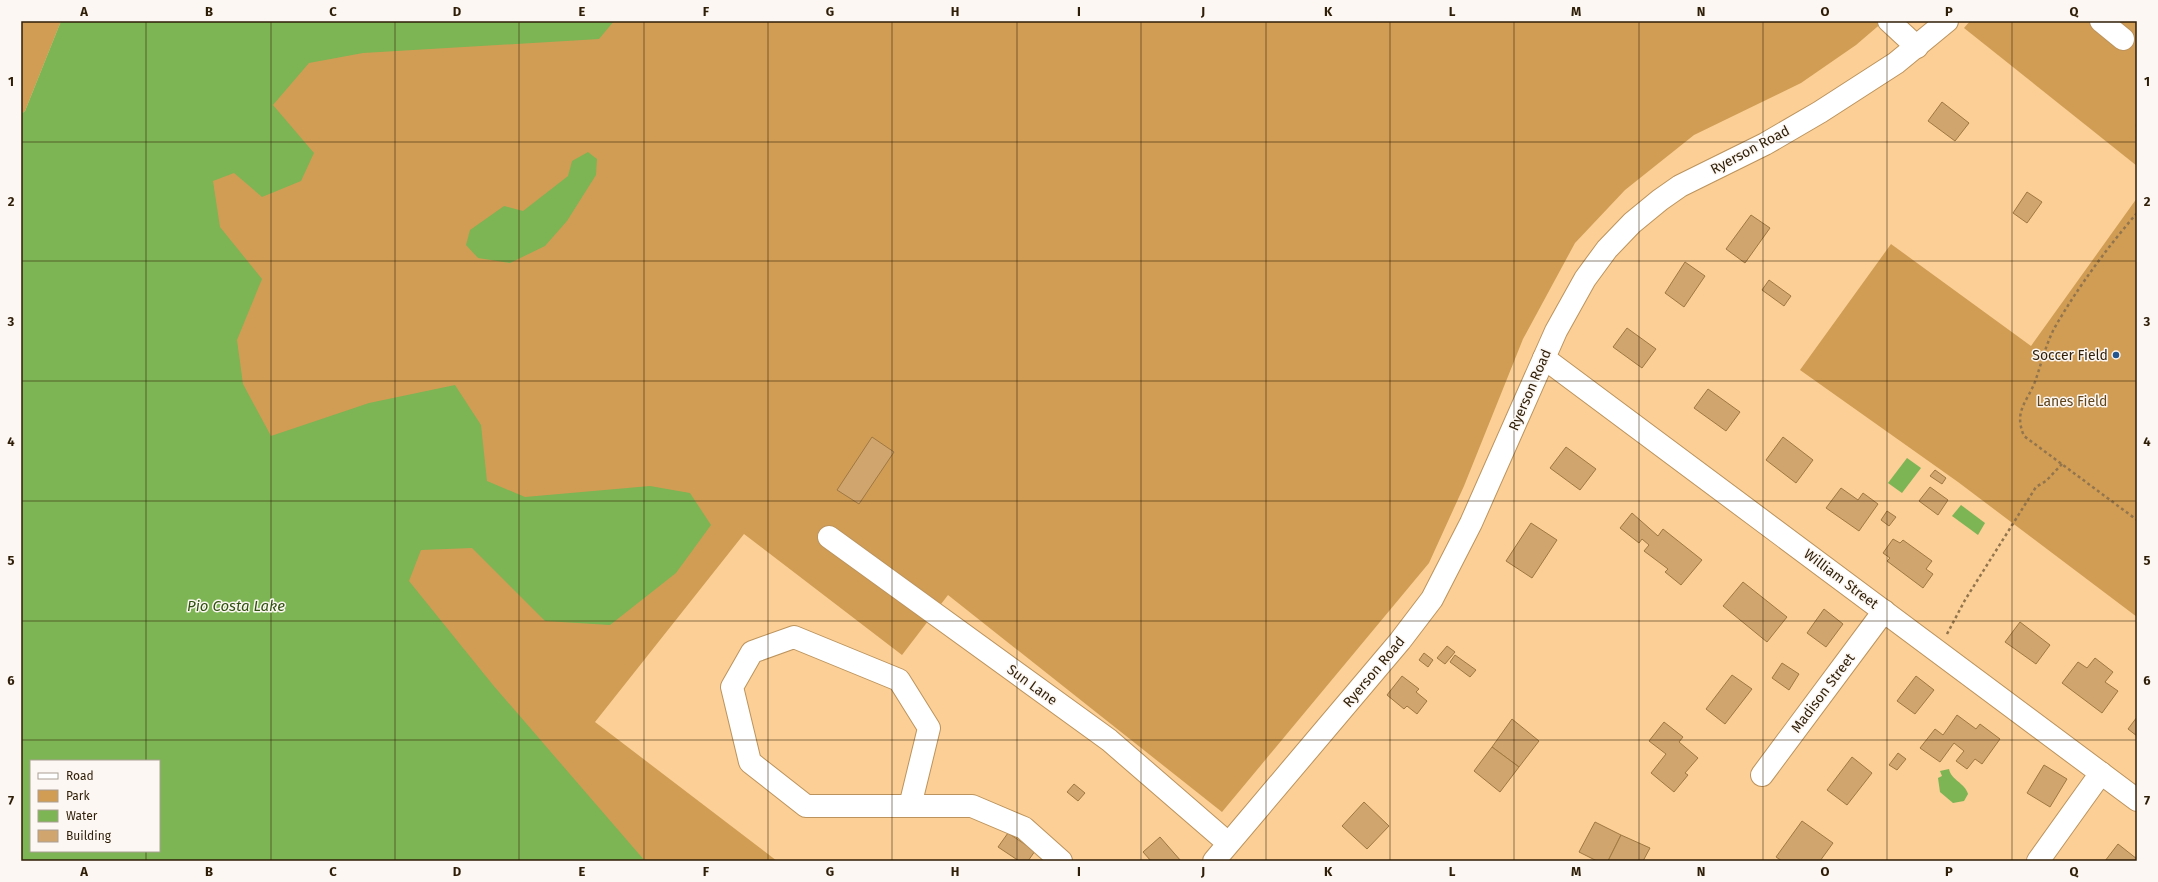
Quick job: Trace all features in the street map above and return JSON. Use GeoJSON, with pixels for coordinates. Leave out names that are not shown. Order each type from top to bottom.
{"type":"FeatureCollection","features":[{"type":"Feature","properties":{"kind":"street"},"geometry":{"type":"LineString","coordinates":[[1889,21],[1918,47]]}},
{"type":"Feature","properties":{"kind":"street","name":"Ryerson Road"},"geometry":{"type":"LineString","coordinates":[[1214,861],[1400,641],[1432,599],[1474,516],[1556,331],[1585,279],[1607,250],[1632,223],[1680,186],[1765,144],[1820,112],[1896,63],[1918,47],[1947,21]]}},
{"type":"Feature","properties":{"kind":"street"},"geometry":{"type":"LineString","coordinates":[[2101,21],[2123,39]]}},
{"type":"Feature","properties":{"kind":"street","name":"William Street"},"geometry":{"type":"LineString","coordinates":[[1544,358],[2137,800]]}},
{"type":"Feature","properties":{"kind":"street","name":"Sun Lane"},"geometry":{"type":"LineString","coordinates":[[829,537],[1109,740],[1228,843]]}},
{"type":"Feature","properties":{"kind":"street","name":"Madison Street"},"geometry":{"type":"LineString","coordinates":[[1762,775],[1884,611]]}},
{"type":"Feature","properties":{"kind":"street"},"geometry":{"type":"LineString","coordinates":[[910,806],[929,728],[898,680],[794,637],[752,652],[732,686],[750,762],[806,806],[910,806],[972,806],[1024,828],[1061,861]]}},
{"type":"Feature","properties":{"kind":"street"},"geometry":{"type":"LineString","coordinates":[[2038,861],[2101,773]]}},
{"type":"Feature","properties":{"kind":"path"},"geometry":{"type":"LineString","coordinates":[[2137,124],[2137,139]]}},
{"type":"Feature","properties":{"kind":"path"},"geometry":{"type":"LineString","coordinates":[[2137,213],[2107,248],[2054,328],[2041,359],[2036,380],[2021,408],[2019,424],[2024,436],[2137,520]]}},
{"type":"Feature","properties":{"kind":"path"},"geometry":{"type":"LineString","coordinates":[[1946,636],[1965,600],[2036,487],[2046,481],[2062,464]]}},
{"type":"Feature","properties":{"kind":"green space"},"geometry":{"type":"Polygon","coordinates":[[[21,21],[61,21],[25,111],[21,114],[21,21]]]}},
{"type":"Feature","properties":{"kind":"green space"},"geometry":{"type":"Polygon","coordinates":[[[168,21],[1884,21],[1856,45],[1801,83],[1694,135],[1625,190],[1575,243],[1523,339],[1464,486],[1429,563],[1222,812],[948,595],[902,655],[744,534],[595,722],[777,861],[572,861],[232,537],[168,21]]]}},
{"type":"Feature","properties":{"kind":"green space"},"geometry":{"type":"Polygon","coordinates":[[[1970,21],[2137,21],[2137,166],[1964,28],[1970,21]]]}},
{"type":"Feature","properties":{"kind":"green space","name":"Lanes Field"},"geometry":{"type":"Polygon","coordinates":[[[2137,198],[2137,617],[1958,482],[1800,370],[1891,244],[2031,346],[2137,198]]]}},
{"type":"Feature","properties":{"kind":"water","name":"Pio Costa Lake"},"geometry":{"type":"Polygon","coordinates":[[[61,21],[614,21],[599,39],[363,53],[309,63],[273,105],[314,153],[301,181],[262,197],[234,173],[213,181],[220,227],[262,279],[237,340],[243,384],[271,436],[369,403],[455,385],[481,425],[487,481],[525,497],[650,486],[690,493],[711,525],[676,573],[610,625],[545,621],[472,548],[421,550],[409,581],[493,685],[645,861],[21,861],[21,114],[25,111],[61,21]]]}},
{"type":"Feature","properties":{"kind":"water"},"geometry":{"type":"Polygon","coordinates":[[[588,152],[597,159],[596,175],[567,221],[545,246],[510,263],[478,258],[466,245],[470,230],[504,206],[523,211],[568,176],[572,161],[588,152]]]}},
{"type":"Feature","properties":{"kind":"water"},"geometry":{"type":"Polygon","coordinates":[[[1907,458],[1921,468],[1902,493],[1888,483],[1907,458]]]}},
{"type":"Feature","properties":{"kind":"water"},"geometry":{"type":"Polygon","coordinates":[[[1961,505],[1985,523],[1978,535],[1952,516],[1961,505]]]}},
{"type":"Feature","properties":{"kind":"water"},"geometry":{"type":"Polygon","coordinates":[[[1949,769],[1952,776],[1964,787],[1968,794],[1964,801],[1953,803],[1940,792],[1938,778],[1942,776],[1940,771],[1949,769]]]}},
{"type":"Feature","properties":{"kind":"building"},"geometry":{"type":"Polygon","coordinates":[[[1942,102],[1969,123],[1955,141],[1928,121],[1942,102]]]}},
{"type":"Feature","properties":{"kind":"building"},"geometry":{"type":"Polygon","coordinates":[[[2027,192],[2042,202],[2027,223],[2013,213],[2027,192]]]}},
{"type":"Feature","properties":{"kind":"building"},"geometry":{"type":"Polygon","coordinates":[[[1751,215],[1770,228],[1745,263],[1726,249],[1751,215]]]}},
{"type":"Feature","properties":{"kind":"building"},"geometry":{"type":"Polygon","coordinates":[[[1685,262],[1705,276],[1684,307],[1665,293],[1685,262]]]}},
{"type":"Feature","properties":{"kind":"building"},"geometry":{"type":"Polygon","coordinates":[[[1769,280],[1791,296],[1784,306],[1762,290],[1769,280]]]}},
{"type":"Feature","properties":{"kind":"building"},"geometry":{"type":"Polygon","coordinates":[[[1627,328],[1656,349],[1642,368],[1613,347],[1627,328]]]}},
{"type":"Feature","properties":{"kind":"building"},"geometry":{"type":"Polygon","coordinates":[[[1708,389],[1740,412],[1726,431],[1694,408],[1708,389]]]}},
{"type":"Feature","properties":{"kind":"building"},"geometry":{"type":"Polygon","coordinates":[[[872,437],[894,452],[859,504],[837,490],[872,437]]]}},
{"type":"Feature","properties":{"kind":"building"},"geometry":{"type":"Polygon","coordinates":[[[1783,437],[1813,460],[1796,483],[1766,460],[1783,437]]]}},
{"type":"Feature","properties":{"kind":"building"},"geometry":{"type":"Polygon","coordinates":[[[1566,447],[1596,469],[1580,490],[1550,468],[1566,447]]]}},
{"type":"Feature","properties":{"kind":"building"},"geometry":{"type":"Polygon","coordinates":[[[1935,470],[1946,478],[1942,484],[1930,476],[1935,470]]]}},
{"type":"Feature","properties":{"kind":"building"},"geometry":{"type":"Polygon","coordinates":[[[1930,487],[1948,500],[1938,515],[1919,501],[1930,487]]]}},
{"type":"Feature","properties":{"kind":"building"},"geometry":{"type":"Polygon","coordinates":[[[1841,488],[1858,500],[1863,493],[1878,504],[1859,531],[1826,508],[1841,488]]]}},
{"type":"Feature","properties":{"kind":"building"},"geometry":{"type":"Polygon","coordinates":[[[1887,511],[1896,517],[1889,526],[1881,520],[1887,511]]]}},
{"type":"Feature","properties":{"kind":"building"},"geometry":{"type":"Polygon","coordinates":[[[1632,513],[1658,536],[1663,529],[1702,560],[1681,585],[1665,572],[1668,569],[1644,551],[1649,545],[1642,539],[1639,543],[1620,528],[1632,513]]]}},
{"type":"Feature","properties":{"kind":"building"},"geometry":{"type":"Polygon","coordinates":[[[1531,523],[1557,540],[1532,578],[1506,561],[1531,523]]]}},
{"type":"Feature","properties":{"kind":"building"},"geometry":{"type":"Polygon","coordinates":[[[1893,539],[1900,543],[1903,540],[1932,561],[1926,569],[1933,574],[1923,588],[1887,561],[1890,558],[1883,553],[1893,539]]]}},
{"type":"Feature","properties":{"kind":"building"},"geometry":{"type":"Polygon","coordinates":[[[1743,582],[1787,617],[1767,642],[1723,606],[1743,582]]]}},
{"type":"Feature","properties":{"kind":"building"},"geometry":{"type":"Polygon","coordinates":[[[1824,609],[1843,624],[1826,647],[1807,633],[1824,609]]]}},
{"type":"Feature","properties":{"kind":"building"},"geometry":{"type":"Polygon","coordinates":[[[2020,622],[2050,645],[2036,664],[2005,642],[2020,622]]]}},
{"type":"Feature","properties":{"kind":"building"},"geometry":{"type":"Polygon","coordinates":[[[1447,646],[1455,652],[1445,664],[1437,658],[1447,646]]]}},
{"type":"Feature","properties":{"kind":"building"},"geometry":{"type":"Polygon","coordinates":[[[1424,653],[1433,660],[1428,667],[1419,660],[1424,653]]]}},
{"type":"Feature","properties":{"kind":"building"},"geometry":{"type":"Polygon","coordinates":[[[1455,655],[1476,670],[1470,677],[1450,662],[1455,655]]]}},
{"type":"Feature","properties":{"kind":"building"},"geometry":{"type":"Polygon","coordinates":[[[2095,658],[2113,672],[2105,682],[2118,691],[2102,713],[2062,683],[2078,662],[2087,668],[2095,658]]]}},
{"type":"Feature","properties":{"kind":"building"},"geometry":{"type":"Polygon","coordinates":[[[1782,663],[1799,674],[1789,690],[1772,678],[1782,663]]]}},
{"type":"Feature","properties":{"kind":"building"},"geometry":{"type":"Polygon","coordinates":[[[1732,675],[1752,689],[1725,724],[1706,709],[1732,675]]]}},
{"type":"Feature","properties":{"kind":"building"},"geometry":{"type":"Polygon","coordinates":[[[1402,676],[1419,689],[1416,692],[1427,701],[1417,714],[1407,706],[1404,709],[1387,695],[1402,676]]]}},
{"type":"Feature","properties":{"kind":"building"},"geometry":{"type":"Polygon","coordinates":[[[1916,676],[1934,690],[1915,714],[1897,701],[1916,676]]]}},
{"type":"Feature","properties":{"kind":"building"},"geometry":{"type":"Polygon","coordinates":[[[1957,715],[1976,729],[1980,724],[2000,739],[1982,764],[1975,759],[1967,769],[1956,761],[1964,751],[1954,743],[1940,762],[1920,748],[1935,729],[1943,735],[1957,715]]]}},
{"type":"Feature","properties":{"kind":"building"},"geometry":{"type":"Polygon","coordinates":[[[2137,717],[2137,736],[2128,729],[2137,717]]]}},
{"type":"Feature","properties":{"kind":"building"},"geometry":{"type":"Polygon","coordinates":[[[1512,719],[1539,741],[1519,767],[1492,747],[1512,719]]]}},
{"type":"Feature","properties":{"kind":"building"},"geometry":{"type":"Polygon","coordinates":[[[1664,722],[1683,737],[1679,742],[1698,758],[1685,773],[1688,775],[1674,792],[1651,773],[1666,754],[1649,741],[1664,722]]]}},
{"type":"Feature","properties":{"kind":"building"},"geometry":{"type":"Polygon","coordinates":[[[1492,747],[1519,767],[1500,792],[1474,771],[1492,747]]]}},
{"type":"Feature","properties":{"kind":"building"},"geometry":{"type":"Polygon","coordinates":[[[1898,753],[1906,759],[1897,770],[1889,765],[1898,753]]]}},
{"type":"Feature","properties":{"kind":"building"},"geometry":{"type":"Polygon","coordinates":[[[1852,757],[1872,773],[1847,805],[1827,790],[1852,757]]]}},
{"type":"Feature","properties":{"kind":"building"},"geometry":{"type":"Polygon","coordinates":[[[2044,765],[2067,779],[2050,807],[2027,793],[2044,765]]]}},
{"type":"Feature","properties":{"kind":"building"},"geometry":{"type":"Polygon","coordinates":[[[1074,784],[1085,793],[1078,801],[1067,792],[1074,784]]]}},
{"type":"Feature","properties":{"kind":"building"},"geometry":{"type":"Polygon","coordinates":[[[1364,802],[1389,826],[1367,849],[1342,826],[1364,802]]]}},
{"type":"Feature","properties":{"kind":"building"},"geometry":{"type":"Polygon","coordinates":[[[1802,821],[1833,843],[1820,861],[1782,861],[1776,857],[1802,821]]]}},
{"type":"Feature","properties":{"kind":"building"},"geometry":{"type":"Polygon","coordinates":[[[1595,822],[1621,835],[1608,861],[1597,861],[1579,852],[1595,822]]]}},
{"type":"Feature","properties":{"kind":"building"},"geometry":{"type":"Polygon","coordinates":[[[1008,833],[1035,851],[1028,861],[1019,861],[998,847],[1008,833]]]}},
{"type":"Feature","properties":{"kind":"building"},"geometry":{"type":"Polygon","coordinates":[[[1621,835],[1650,848],[1643,861],[1608,861],[1621,835]]]}},
{"type":"Feature","properties":{"kind":"building"},"geometry":{"type":"Polygon","coordinates":[[[1160,837],[1181,861],[1151,861],[1143,852],[1160,837]]]}},
{"type":"Feature","properties":{"kind":"building"},"geometry":{"type":"Polygon","coordinates":[[[2118,844],[2137,859],[2137,861],[2105,861],[2118,844]]]}},
{"type":"Feature","properties":{"kind":"place","name":"Soccer Field"},"geometry":{"type":"Point","coordinates":[2116,355]}}]}
